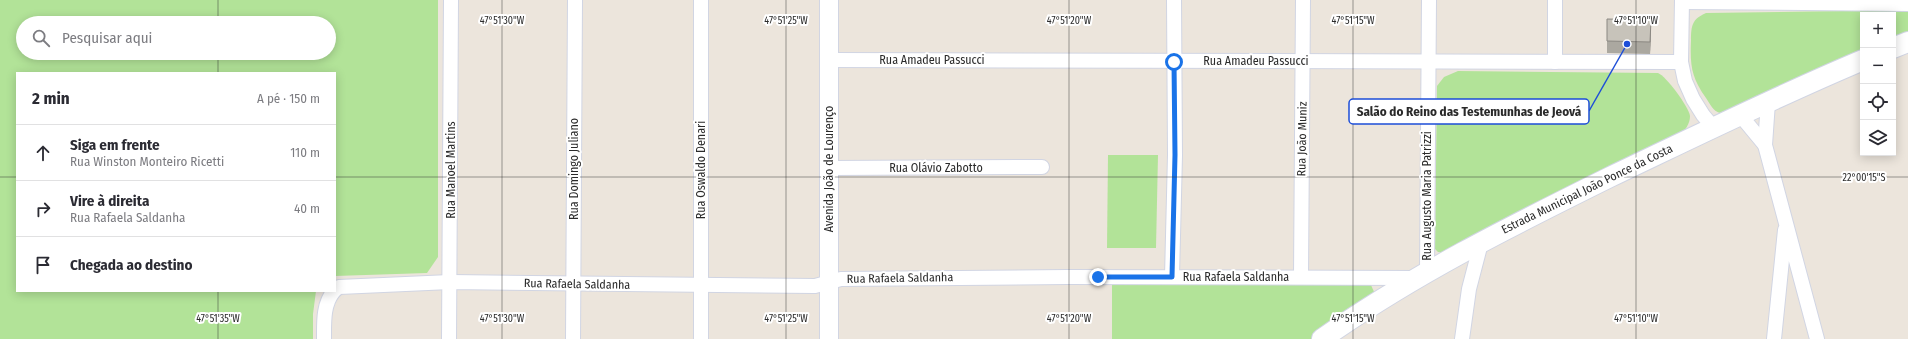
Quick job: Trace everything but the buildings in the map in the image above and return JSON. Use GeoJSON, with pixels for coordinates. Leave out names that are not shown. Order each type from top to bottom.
{"type":"FeatureCollection","features":[{"type":"Feature","properties":{"kind":"main road"},"geometry":{"type":"LineString","coordinates":[[1896,47],[1908,42]]}},
{"type":"Feature","properties":{"kind":"main road","name":"Estrada Municipal João Ponce da Costa"},"geometry":{"type":"LineString","coordinates":[[1322,339],[1350,319],[1423,275],[1513,225],[1713,127],[1860,61]]}},
{"type":"Feature","properties":{"kind":"street","name":"Rua Manoel Martins"},"geometry":{"type":"LineString","coordinates":[[449,339],[452,0]]}},
{"type":"Feature","properties":{"kind":"street","name":"Rua Domingo Juliano"},"geometry":{"type":"LineString","coordinates":[[573,339],[575,0]]}},
{"type":"Feature","properties":{"kind":"street","name":"Rua Oswaldo Denari"},"geometry":{"type":"LineString","coordinates":[[700,339],[701,0]]}},
{"type":"Feature","properties":{"kind":"street","name":"Avenida João de Lourenço"},"geometry":{"type":"LineString","coordinates":[[829,0],[829,339]]}},
{"type":"Feature","properties":{"kind":"street"},"geometry":{"type":"LineString","coordinates":[[1172,277],[1175,155],[1174,0]]}},
{"type":"Feature","properties":{"kind":"street","name":"Rua João Muniz"},"geometry":{"type":"LineString","coordinates":[[1301,277],[1303,0]]}},
{"type":"Feature","properties":{"kind":"street","name":"Rua Augusto Maria Patrizzi"},"geometry":{"type":"LineString","coordinates":[[1423,275],[1429,0]]}},
{"type":"Feature","properties":{"kind":"street"},"geometry":{"type":"LineString","coordinates":[[1554,62],[1555,0]]}},
{"type":"Feature","properties":{"kind":"street"},"geometry":{"type":"LineString","coordinates":[[1713,127],[1693,99],[1685,81],[1681,62],[1682,1],[1908,4]]}},
{"type":"Feature","properties":{"kind":"street","name":"Rua Amadeu Passucci"},"geometry":{"type":"LineString","coordinates":[[830,60],[1681,62]]}},
{"type":"Feature","properties":{"kind":"street"},"geometry":{"type":"LineString","coordinates":[[1768,102],[1765,145],[1817,339]]}},
{"type":"Feature","properties":{"kind":"street"},"geometry":{"type":"LineString","coordinates":[[1740,116],[1765,145]]}},
{"type":"Feature","properties":{"kind":"street","name":"Rua Olávio Zabotto"},"geometry":{"type":"LineString","coordinates":[[829,168],[1042,167]]}},
{"type":"Feature","properties":{"kind":"street"},"geometry":{"type":"LineString","coordinates":[[1774,339],[1786,220]]}},
{"type":"Feature","properties":{"kind":"street"},"geometry":{"type":"LineString","coordinates":[[1462,339],[1469,289],[1481,243]]}},
{"type":"Feature","properties":{"kind":"street","name":"Rua Rafaela Saldanha"},"geometry":{"type":"LineString","coordinates":[[336,290],[339,287],[450,282],[815,286],[828,284],[841,279],[1423,275]]}},
{"type":"Feature","properties":{"kind":"street"},"geometry":{"type":"LineString","coordinates":[[324,339],[324,316],[332,293]]}},
{"type":"Feature","properties":{"kind":"green space"},"geometry":{"type":"Polygon","coordinates":[[[0,0],[438,0],[438,257],[427,273],[336,276],[336,72],[16,72],[16,292],[316,292],[313,314],[313,339],[0,339],[0,0]]]}},
{"type":"Feature","properties":{"kind":"green space"},"geometry":{"type":"Polygon","coordinates":[[[1908,10],[1908,31],[1896,37],[1896,12],[1860,12],[1860,52],[1720,113],[1715,111],[1701,91],[1694,77],[1691,64],[1692,28],[1694,22],[1706,13],[1908,10]]]}},
{"type":"Feature","properties":{"kind":"green space"},"geometry":{"type":"Polygon","coordinates":[[[1458,71],[1658,73],[1662,75],[1682,99],[1689,112],[1690,119],[1687,127],[1680,135],[1444,253],[1438,252],[1435,249],[1437,86],[1444,77],[1458,71]]]}},
{"type":"Feature","properties":{"kind":"green space"},"geometry":{"type":"Polygon","coordinates":[[[1108,155],[1158,155],[1156,248],[1107,248],[1108,155]]]}},
{"type":"Feature","properties":{"kind":"green space"},"geometry":{"type":"Polygon","coordinates":[[[1112,283],[1371,285],[1375,294],[1311,339],[1112,339],[1112,283]]]}},
{"type":"Feature","properties":{"kind":"place","name":"Salão do Reino das Testemunhas de Jeová"},"geometry":{"type":"Point","coordinates":[1627,44]}},
{"type":"Feature","properties":{"kind":"route"},"geometry":{"type":"LineString","coordinates":[[1098,277],[1172,277],[1175,155],[1174,62]]}}]}
